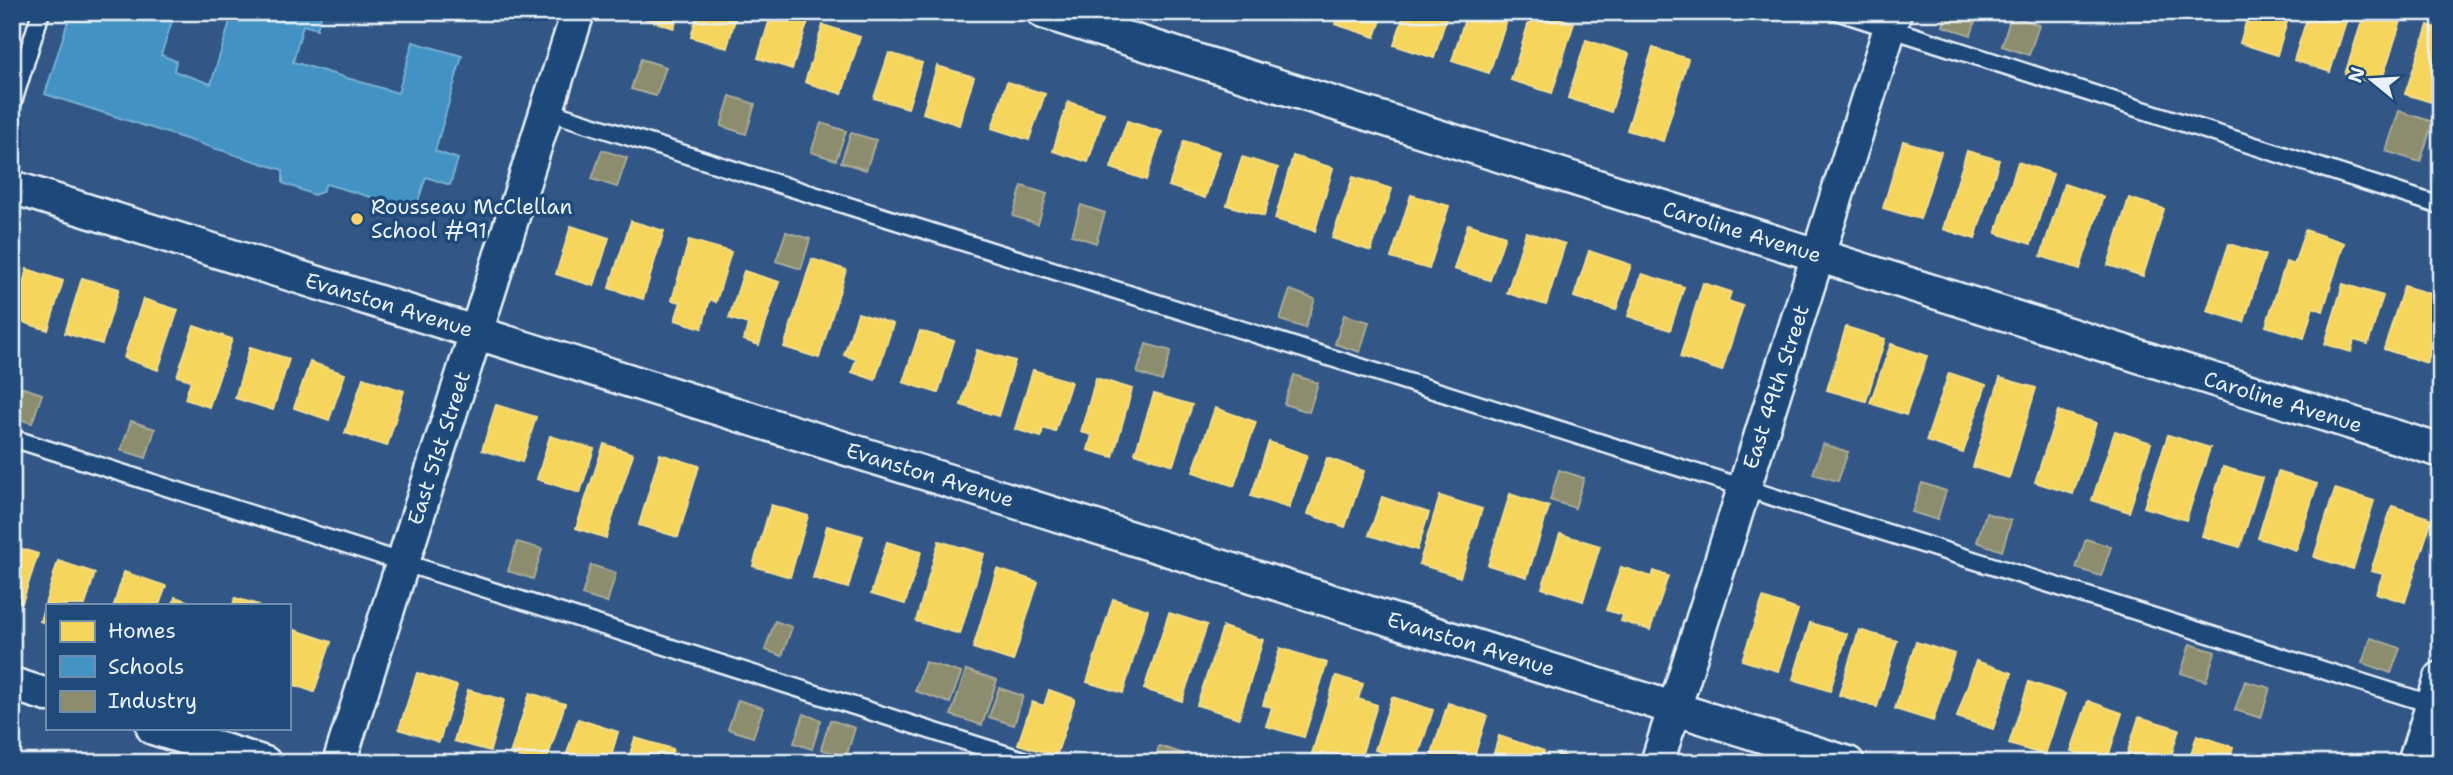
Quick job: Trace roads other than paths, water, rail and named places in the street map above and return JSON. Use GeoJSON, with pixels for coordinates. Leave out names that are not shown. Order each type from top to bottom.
{"type":"FeatureCollection","features":[{"type":"Feature","properties":{"kind":"street","name":"East 51st Street"},"geometry":{"type":"LineString","coordinates":[[339,763],[578,12]]}},
{"type":"Feature","properties":{"kind":"street","name":"Caroline Avenue"},"geometry":{"type":"LineString","coordinates":[[1044,12],[2441,451]]}},
{"type":"Feature","properties":{"kind":"street","name":"East 49th Street"},"geometry":{"type":"LineString","coordinates":[[1657,763],[1893,20]]}},
{"type":"Feature","properties":{"kind":"street","name":"Evanston Avenue"},"geometry":{"type":"LineString","coordinates":[[12,187],[1848,763]]}},
{"type":"Feature","properties":{"kind":"street"},"geometry":{"type":"LineString","coordinates":[[12,684],[46,695]]}},
{"type":"Feature","properties":{"kind":"street"},"geometry":{"type":"LineString","coordinates":[[2414,763],[2438,696]]}},
{"type":"Feature","properties":{"kind":"street"},"geometry":{"type":"LineString","coordinates":[[159,730],[265,763]]}},
{"type":"Feature","properties":{"kind":"lane"},"geometry":{"type":"LineString","coordinates":[[12,105],[41,12]]}},
{"type":"Feature","properties":{"kind":"lane"},"geometry":{"type":"LineString","coordinates":[[1839,12],[1893,20],[2441,206]]}},
{"type":"Feature","properties":{"kind":"lane"},"geometry":{"type":"LineString","coordinates":[[547,111],[1744,487],[2438,696]]}},
{"type":"Feature","properties":{"kind":"lane"},"geometry":{"type":"LineString","coordinates":[[12,438],[1033,763]]}},
{"type":"Feature","properties":{"kind":"place","name":"Rousseau McClellan School #91"},"geometry":{"type":"Point","coordinates":[357,219]}}]}
